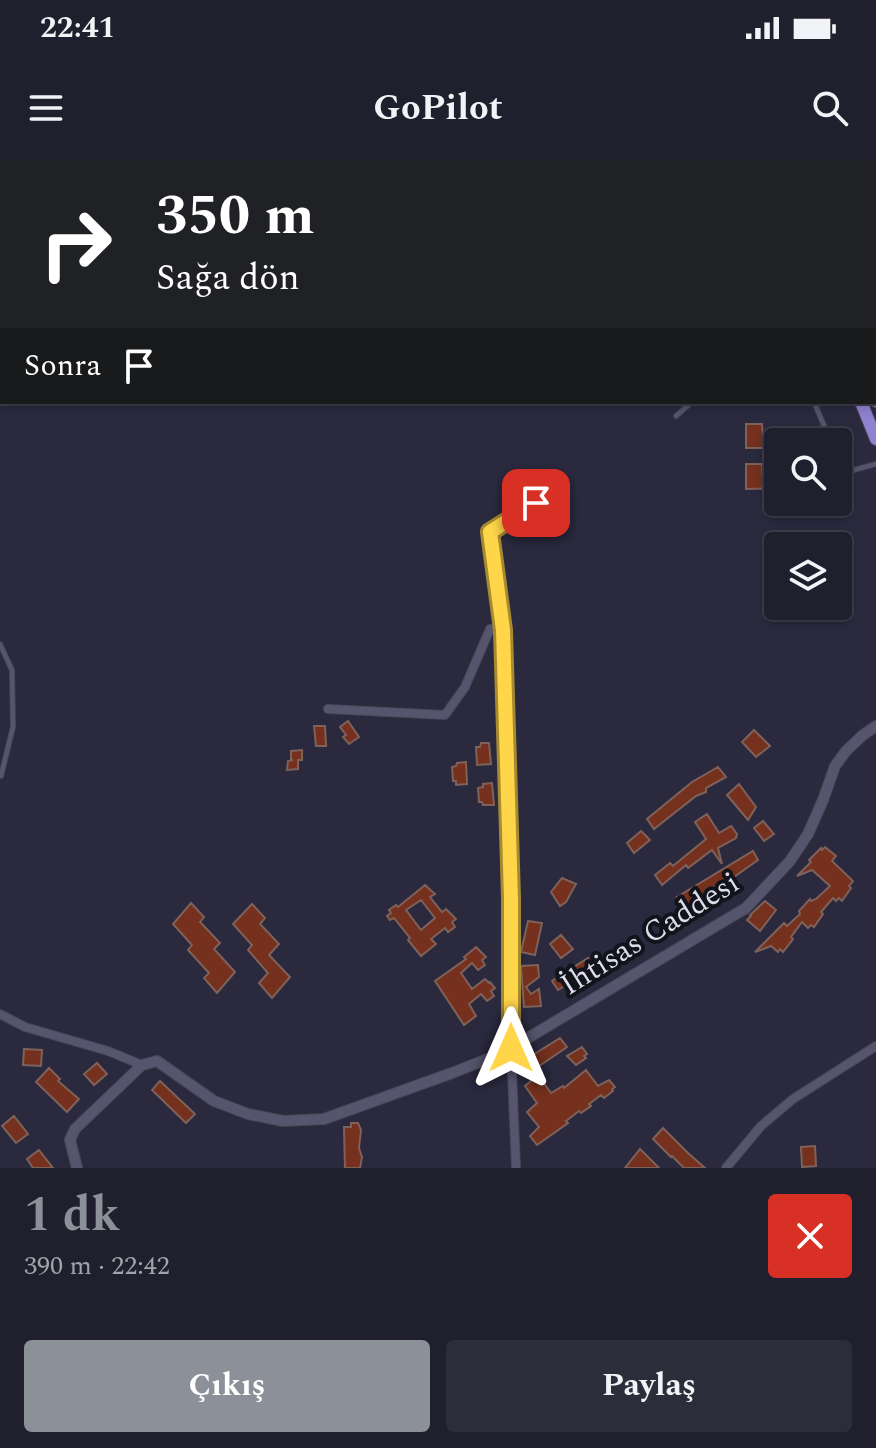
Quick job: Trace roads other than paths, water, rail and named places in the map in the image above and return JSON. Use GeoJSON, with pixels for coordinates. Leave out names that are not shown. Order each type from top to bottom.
{"type":"FeatureCollection","features":[{"type":"Feature","properties":{"kind":"highway"},"geometry":{"type":"LineString","coordinates":[[862,404],[876,439]]}},
{"type":"Feature","properties":{"kind":"street"},"geometry":{"type":"LineString","coordinates":[[516,1168],[503,630],[490,532],[559,489]]}},
{"type":"Feature","properties":{"kind":"street"},"geometry":{"type":"LineString","coordinates":[[328,709],[445,715],[465,687],[490,629],[503,630]]}},
{"type":"Feature","properties":{"kind":"street","name":"İhtisas Caddesi"},"geometry":{"type":"LineString","coordinates":[[142,1065],[157,1061],[214,1101],[248,1114],[283,1121],[324,1119],[452,1073],[511,1048],[746,908],[790,861],[808,834],[835,766],[846,751],[876,726]]}},
{"type":"Feature","properties":{"kind":"street"},"geometry":{"type":"LineString","coordinates":[[0,1014],[25,1027],[108,1051],[142,1065],[75,1129],[70,1140],[77,1168]]}},
{"type":"Feature","properties":{"kind":"street"},"geometry":{"type":"LineString","coordinates":[[726,1168],[761,1126],[793,1099],[876,1046]]}},
{"type":"Feature","properties":{"kind":"lane"},"geometry":{"type":"LineString","coordinates":[[676,416],[690,404]]}},
{"type":"Feature","properties":{"kind":"lane"},"geometry":{"type":"LineString","coordinates":[[815,404],[825,428]]}},
{"type":"Feature","properties":{"kind":"lane"},"geometry":{"type":"LineString","coordinates":[[852,471],[876,464]]}},
{"type":"Feature","properties":{"kind":"lane"},"geometry":{"type":"LineString","coordinates":[[0,644],[12,670],[13,727],[1,776]]}}]}
